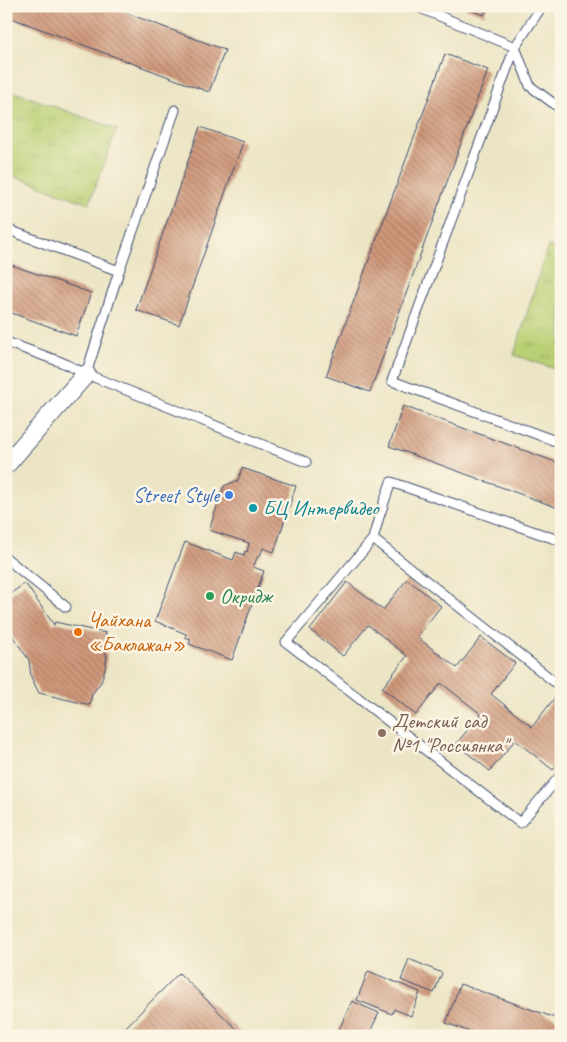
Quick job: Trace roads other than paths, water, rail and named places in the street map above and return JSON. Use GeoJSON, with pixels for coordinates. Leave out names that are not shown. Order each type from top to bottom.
{"type":"FeatureCollection","features":[{"type":"Feature","properties":{"kind":"street"},"geometry":{"type":"LineString","coordinates":[[6,465],[86,374]]}},
{"type":"Feature","properties":{"kind":"lane"},"geometry":{"type":"LineString","coordinates":[[415,6],[516,47],[530,86],[561,109]]}},
{"type":"Feature","properties":{"kind":"lane"},"geometry":{"type":"LineString","coordinates":[[542,6],[516,47],[392,381],[561,442]]}},
{"type":"Feature","properties":{"kind":"lane"},"geometry":{"type":"LineString","coordinates":[[86,374],[119,271],[175,110]]}},
{"type":"Feature","properties":{"kind":"lane"},"geometry":{"type":"LineString","coordinates":[[6,229],[119,271]]}},
{"type":"Feature","properties":{"kind":"lane"},"geometry":{"type":"LineString","coordinates":[[6,342],[61,362],[86,374],[306,462]]}},
{"type":"Feature","properties":{"kind":"lane"},"geometry":{"type":"LineString","coordinates":[[561,541],[391,482],[374,539],[286,642],[520,823],[561,775]]}},
{"type":"Feature","properties":{"kind":"lane"},"geometry":{"type":"LineString","coordinates":[[374,539],[561,687]]}},
{"type":"Feature","properties":{"kind":"lane"},"geometry":{"type":"LineString","coordinates":[[6,558],[66,607]]}},
{"type":"Feature","properties":{"kind":"place","name":"Street Style"},"geometry":{"type":"Point","coordinates":[229,495]}},
{"type":"Feature","properties":{"kind":"place","name":"БЦ Интервидео"},"geometry":{"type":"Point","coordinates":[253,508]}},
{"type":"Feature","properties":{"kind":"place","name":"Окридж"},"geometry":{"type":"Point","coordinates":[210,596]}},
{"type":"Feature","properties":{"kind":"place","name":"Чайхана «Баклажан»"},"geometry":{"type":"Point","coordinates":[78,632]}},
{"type":"Feature","properties":{"kind":"place","name":"Детский сад №1 \"Россиянка\""},"geometry":{"type":"Point","coordinates":[382,733]}}]}
